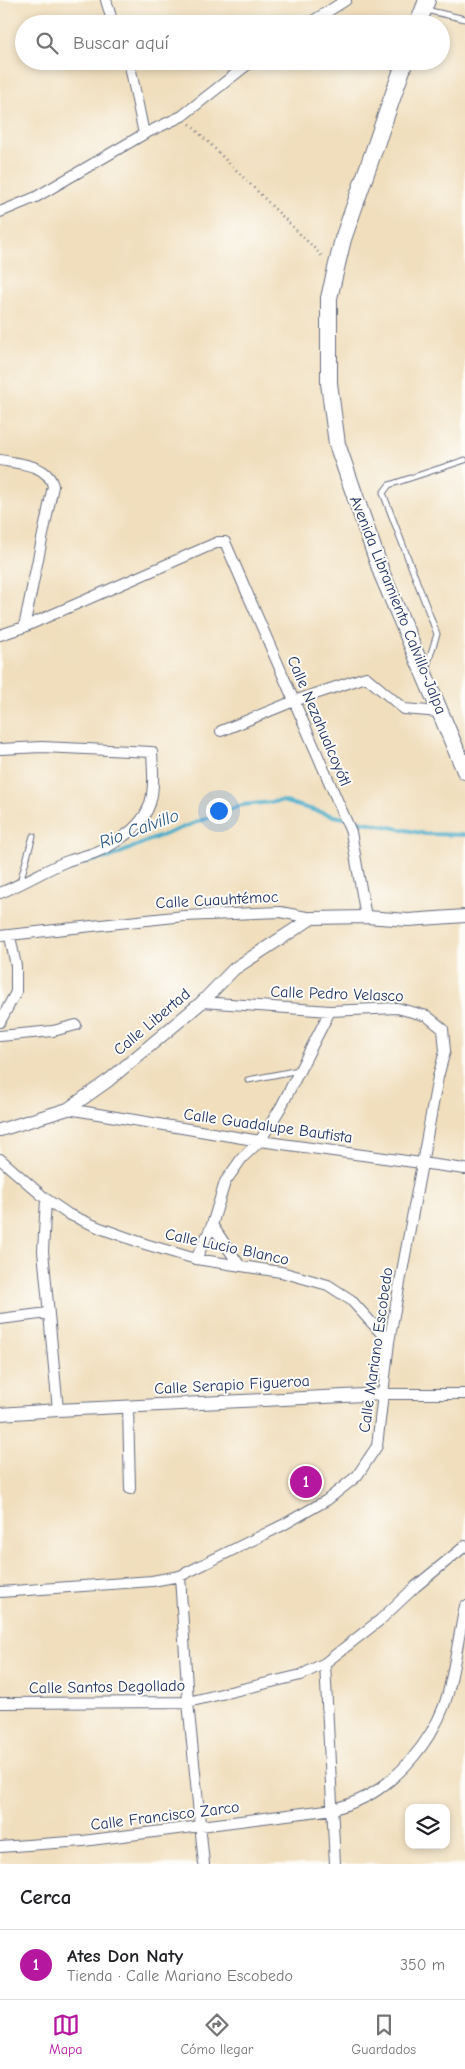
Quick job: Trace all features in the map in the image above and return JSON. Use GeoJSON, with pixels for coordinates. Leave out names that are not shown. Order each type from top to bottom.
{"type":"FeatureCollection","features":[{"type":"Feature","properties":{"kind":"main road","name":"Avenida Libramiento Calvillo-Jalpa"},"geometry":{"type":"LineString","coordinates":[[402,70],[334,268],[329,298],[328,383],[337,444],[382,574],[465,771]]}},
{"type":"Feature","properties":{"kind":"street"},"geometry":{"type":"LineString","coordinates":[[106,0],[110,15]]}},
{"type":"Feature","properties":{"kind":"street"},"geometry":{"type":"LineString","coordinates":[[322,15],[346,0]]}},
{"type":"Feature","properties":{"kind":"street"},"geometry":{"type":"LineString","coordinates":[[131,70],[144,134]]}},
{"type":"Feature","properties":{"kind":"street"},"geometry":{"type":"LineString","coordinates":[[0,212],[36,197],[144,134],[182,116],[241,70]]}},
{"type":"Feature","properties":{"kind":"street"},"geometry":{"type":"LineString","coordinates":[[0,460],[42,470],[51,477],[53,486],[24,627],[0,635]]}},
{"type":"Feature","properties":{"kind":"street","name":"Calle Nezahualcoyótl"},"geometry":{"type":"LineString","coordinates":[[24,627],[218,542],[226,542],[351,832],[366,917]]}},
{"type":"Feature","properties":{"kind":"street"},"geometry":{"type":"LineString","coordinates":[[222,731],[294,701],[366,677],[404,709],[440,712]]}},
{"type":"Feature","properties":{"kind":"street"},"geometry":{"type":"LineString","coordinates":[[0,749],[42,747],[152,752],[154,784],[151,803],[143,821],[107,847],[44,871],[20,885],[0,893]]}},
{"type":"Feature","properties":{"kind":"street","name":"Calle Cuauhtémoc"},"geometry":{"type":"LineString","coordinates":[[5,936],[184,916],[280,912],[312,918],[366,917],[408,920],[465,916]]}},
{"type":"Feature","properties":{"kind":"street","name":"Calle Libertad"},"geometry":{"type":"LineString","coordinates":[[0,1130],[68,1109],[109,1080],[202,1002],[234,969],[312,918]]}},
{"type":"Feature","properties":{"kind":"street"},"geometry":{"type":"LineString","coordinates":[[0,1022],[16,992],[16,966],[5,936]]}},
{"type":"Feature","properties":{"kind":"street","name":"Calle Pedro Velasco"},"geometry":{"type":"LineString","coordinates":[[202,1002],[330,1011],[397,1008],[426,1016],[444,1029],[446,1051]]}},
{"type":"Feature","properties":{"kind":"street"},"geometry":{"type":"LineString","coordinates":[[196,1259],[212,1225],[224,1182],[242,1158],[260,1141],[330,1011]]}},
{"type":"Feature","properties":{"kind":"street"},"geometry":{"type":"LineString","coordinates":[[0,1036],[53,1031],[76,1025]]}},
{"type":"Feature","properties":{"kind":"street","name":"Calle Mariano Escobedo"},"geometry":{"type":"LineString","coordinates":[[0,1592],[152,1581],[180,1576],[298,1517],[327,1500],[357,1476],[377,1446],[389,1342],[421,1162],[438,1077],[446,1051]]}},
{"type":"Feature","properties":{"kind":"street","name":"Calle Guadalupe Bautista"},"geometry":{"type":"LineString","coordinates":[[68,1109],[260,1141],[465,1169]]}},
{"type":"Feature","properties":{"kind":"street","name":"Calle Lucio Blanco"},"geometry":{"type":"LineString","coordinates":[[0,1159],[46,1199],[68,1214],[100,1228],[196,1259],[281,1272],[328,1285],[351,1300],[389,1342]]}},
{"type":"Feature","properties":{"kind":"street"},"geometry":{"type":"LineString","coordinates":[[46,1199],[43,1252],[58,1410]]}},
{"type":"Feature","properties":{"kind":"street"},"geometry":{"type":"LineString","coordinates":[[212,1225],[240,1266]]}},
{"type":"Feature","properties":{"kind":"street"},"geometry":{"type":"LineString","coordinates":[[0,1319],[48,1313]]}},
{"type":"Feature","properties":{"kind":"street","name":"Calle Serapio Figueroa"},"geometry":{"type":"LineString","coordinates":[[0,1414],[384,1394],[465,1394]]}},
{"type":"Feature","properties":{"kind":"street"},"geometry":{"type":"LineString","coordinates":[[128,1407],[130,1489]]}},
{"type":"Feature","properties":{"kind":"street","name":"Calle Santos Degollado"},"geometry":{"type":"LineString","coordinates":[[0,1704],[188,1702],[301,1675],[325,1663],[380,1620],[415,1587],[465,1546]]}},
{"type":"Feature","properties":{"kind":"street"},"geometry":{"type":"LineString","coordinates":[[180,1576],[188,1702],[204,1864]]}},
{"type":"Feature","properties":{"kind":"street","name":"Calle Francisco Zarco"},"geometry":{"type":"LineString","coordinates":[[0,1847],[83,1841],[334,1809],[356,1802],[378,1790],[397,1774],[436,1724],[448,1694],[465,1606]]}},
{"type":"Feature","properties":{"kind":"street"},"geometry":{"type":"LineString","coordinates":[[325,1663],[334,1809],[335,1864]]}},
{"type":"Feature","properties":{"kind":"lane"},"geometry":{"type":"LineString","coordinates":[[423,11],[444,15]]}},
{"type":"Feature","properties":{"kind":"lane"},"geometry":{"type":"LineString","coordinates":[[450,16],[465,19]]}},
{"type":"Feature","properties":{"kind":"lane"},"geometry":{"type":"LineString","coordinates":[[425,675],[437,634],[383,493],[389,485],[465,460]]}},
{"type":"Feature","properties":{"kind":"lane"},"geometry":{"type":"LineString","coordinates":[[20,885],[33,836]]}},
{"type":"Feature","properties":{"kind":"lane"},"geometry":{"type":"LineString","coordinates":[[248,1080],[300,1069]]}},
{"type":"Feature","properties":{"kind":"path"},"geometry":{"type":"LineString","coordinates":[[182,116],[334,268]]}},
{"type":"Feature","properties":{"kind":"waterway","name":"Rio Calvillo"},"geometry":{"type":"LineString","coordinates":[[49,874],[77,864],[111,857],[242,805],[282,801],[334,816],[426,834],[465,835]]}},
{"type":"Feature","properties":{"kind":"place","name":"Ates Don Naty"},"geometry":{"type":"Point","coordinates":[306,1482]}}]}
